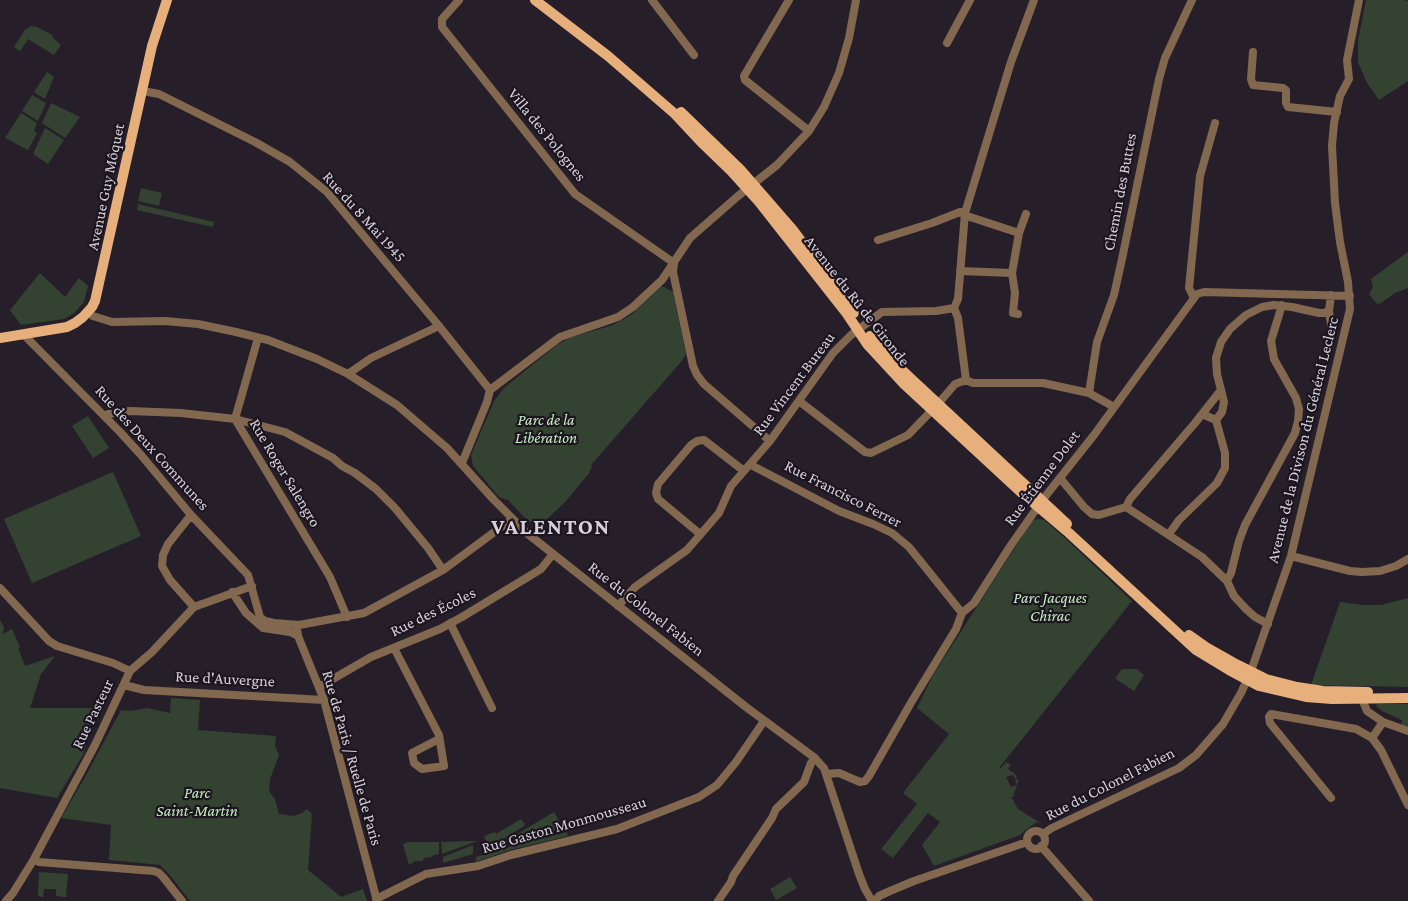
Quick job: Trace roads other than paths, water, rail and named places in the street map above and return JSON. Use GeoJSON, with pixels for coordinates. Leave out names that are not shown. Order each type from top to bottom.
{"type":"FeatureCollection","features":[{"type":"Feature","properties":{"kind":"main road","name":"Avenue Guy Môquet"},"geometry":{"type":"LineString","coordinates":[[89,313],[98,293],[152,46],[167,0]]}},
{"type":"Feature","properties":{"kind":"main road","name":"Avenue du Rû de Gironde"},"geometry":{"type":"LineString","coordinates":[[535,0],[580,33],[660,100],[731,171],[750,186]]}},
{"type":"Feature","properties":{"kind":"main road","name":"Avenue du Rû de Gironde"},"geometry":{"type":"LineString","coordinates":[[544,0],[686,116],[750,186],[796,249],[861,328],[878,357],[1041,504],[1069,533],[1196,650],[1249,676],[1297,687],[1365,696]]}},
{"type":"Feature","properties":{"kind":"main road","name":"Avenue Guy Môquet"},"geometry":{"type":"LineString","coordinates":[[89,313],[99,305],[102,294],[148,92],[163,14]]}},
{"type":"Feature","properties":{"kind":"main road"},"geometry":{"type":"LineString","coordinates":[[0,338],[67,327],[89,313]]}},
{"type":"Feature","properties":{"kind":"main road"},"geometry":{"type":"LineString","coordinates":[[1365,696],[1408,692]]}},
{"type":"Feature","properties":{"kind":"main road"},"geometry":{"type":"LineString","coordinates":[[1365,696],[1408,698]]}},
{"type":"Feature","properties":{"kind":"street","name":"Villa des Polognes"},"geometry":{"type":"LineString","coordinates":[[459,0],[442,19],[442,27],[575,194],[674,262]]}},
{"type":"Feature","properties":{"kind":"street"},"geometry":{"type":"LineString","coordinates":[[652,0],[694,55]]}},
{"type":"Feature","properties":{"kind":"street"},"geometry":{"type":"LineString","coordinates":[[789,0],[744,76],[808,131]]}},
{"type":"Feature","properties":{"kind":"street"},"geometry":{"type":"LineString","coordinates":[[462,463],[490,390],[560,337],[618,317],[633,307],[662,280],[690,238],[777,165],[808,131],[824,107],[839,72],[849,38],[856,0]]}},
{"type":"Feature","properties":{"kind":"street"},"geometry":{"type":"LineString","coordinates":[[947,43],[970,0]]}},
{"type":"Feature","properties":{"kind":"street"},"geometry":{"type":"LineString","coordinates":[[966,380],[958,318],[954,308],[958,299],[965,214],[1011,62],[1034,0]]}},
{"type":"Feature","properties":{"kind":"street","name":"Chemin des Buttes"},"geometry":{"type":"LineString","coordinates":[[1089,393],[1097,342],[1114,295],[1159,79],[1165,58],[1192,0]]}},
{"type":"Feature","properties":{"kind":"street","name":"Avenue de la Divison du Général Leclerc"},"geometry":{"type":"LineString","coordinates":[[1249,676],[1291,556],[1349,315],[1350,296],[1339,232],[1332,146],[1340,96],[1349,79],[1347,60],[1359,0]]}},
{"type":"Feature","properties":{"kind":"street"},"geometry":{"type":"LineString","coordinates":[[1253,52],[1251,79],[1253,85],[1283,88],[1286,90],[1288,107],[1337,112]]}},
{"type":"Feature","properties":{"kind":"street","name":"Rue du 8 Mai 1945"},"geometry":{"type":"LineString","coordinates":[[148,92],[159,94],[255,142],[295,166],[327,192],[490,390]]}},
{"type":"Feature","properties":{"kind":"street"},"geometry":{"type":"LineString","coordinates":[[1215,123],[1200,176],[1189,288],[1194,298],[1204,291],[1350,296]]}},
{"type":"Feature","properties":{"kind":"street"},"geometry":{"type":"LineString","coordinates":[[878,240],[960,212],[1019,232]]}},
{"type":"Feature","properties":{"kind":"street"},"geometry":{"type":"LineString","coordinates":[[1018,314],[1013,313],[1016,293],[1012,273],[1019,232],[1026,214]]}},
{"type":"Feature","properties":{"kind":"street"},"geometry":{"type":"LineString","coordinates":[[674,262],[675,283],[697,375],[704,384],[770,441]]}},
{"type":"Feature","properties":{"kind":"street"},"geometry":{"type":"LineString","coordinates":[[960,271],[1012,273]]}},
{"type":"Feature","properties":{"kind":"street"},"geometry":{"type":"LineString","coordinates":[[1328,349],[1332,331],[1329,311],[1331,296]]}},
{"type":"Feature","properties":{"kind":"street","name":"Rue Étienne Dolet"},"geometry":{"type":"LineString","coordinates":[[826,774],[839,773],[860,782],[869,777],[956,629],[962,613],[974,603],[1011,545],[1194,298]]}},
{"type":"Feature","properties":{"kind":"street"},"geometry":{"type":"LineString","coordinates":[[1216,420],[1222,412],[1224,402],[1217,374],[1216,358],[1221,342],[1230,329],[1246,315],[1262,307],[1282,305],[1319,313],[1329,311]]}},
{"type":"Feature","properties":{"kind":"street"},"geometry":{"type":"LineString","coordinates":[[1227,581],[1245,525],[1295,433],[1298,422],[1299,410],[1296,398],[1274,359],[1271,341],[1282,305]]}},
{"type":"Feature","properties":{"kind":"street","name":"Rue Vincent Bureau"},"geometry":{"type":"LineString","coordinates":[[618,606],[635,586],[687,550],[719,513],[731,486],[770,441],[833,353],[850,335],[882,312],[936,311],[954,308]]}},
{"type":"Feature","properties":{"kind":"street","name":"Rue du Colonel Fabien"},"geometry":{"type":"LineString","coordinates":[[89,313],[112,322],[165,321],[198,324],[258,338],[299,351],[348,374],[397,405],[439,440],[512,519],[553,554],[764,721],[815,758],[824,768],[864,889],[874,901],[879,896],[914,881],[1027,842]]}},
{"type":"Feature","properties":{"kind":"street"},"geometry":{"type":"LineString","coordinates":[[348,374],[371,358],[439,326]]}},
{"type":"Feature","properties":{"kind":"street","name":"Rue des Deux Communes"},"geometry":{"type":"LineString","coordinates":[[24,335],[141,455],[191,515],[248,575],[260,617],[274,623],[299,625]]}},
{"type":"Feature","properties":{"kind":"street","name":"Rue Roger Salengro"},"geometry":{"type":"LineString","coordinates":[[258,338],[235,419],[330,577],[348,617]]}},
{"type":"Feature","properties":{"kind":"street"},"geometry":{"type":"LineString","coordinates":[[799,401],[865,452],[871,453],[908,435],[955,384],[966,380],[973,383],[1043,384],[1089,393],[1114,407]]}},
{"type":"Feature","properties":{"kind":"street"},"geometry":{"type":"LineString","coordinates":[[1060,478],[1092,514],[1099,515],[1126,507],[1130,499],[1221,390]]}},
{"type":"Feature","properties":{"kind":"street"},"geometry":{"type":"LineString","coordinates":[[104,416],[130,411],[181,413],[235,419],[285,432],[333,458],[376,489],[395,508],[443,570]]}},
{"type":"Feature","properties":{"kind":"street"},"geometry":{"type":"LineString","coordinates":[[1202,414],[1216,420]]}},
{"type":"Feature","properties":{"kind":"street"},"geometry":{"type":"LineString","coordinates":[[1169,534],[1179,520],[1217,483],[1224,468],[1225,453],[1216,420]]}},
{"type":"Feature","properties":{"kind":"street","name":"Rue Francisco Ferrer"},"geometry":{"type":"LineString","coordinates":[[700,534],[658,498],[656,493],[658,484],[692,445],[704,440],[747,468],[892,534],[909,546],[962,613]]}},
{"type":"Feature","properties":{"kind":"street"},"geometry":{"type":"LineString","coordinates":[[1126,507],[1202,557],[1227,581],[1234,596],[1246,609],[1268,624]]}},
{"type":"Feature","properties":{"kind":"street"},"geometry":{"type":"LineString","coordinates":[[191,515],[168,544],[163,555],[162,566],[170,580],[194,607]]}},
{"type":"Feature","properties":{"kind":"street"},"geometry":{"type":"LineString","coordinates":[[299,625],[364,613],[443,570],[512,519]]}},
{"type":"Feature","properties":{"kind":"street","name":"Rue des Écoles"},"geometry":{"type":"LineString","coordinates":[[319,687],[371,657],[450,623],[542,569],[553,554]]}},
{"type":"Feature","properties":{"kind":"street"},"geometry":{"type":"LineString","coordinates":[[1291,556],[1362,572],[1380,571],[1408,559]]}},
{"type":"Feature","properties":{"kind":"street","name":"Rue Pasteur"},"geometry":{"type":"LineString","coordinates":[[6,901],[34,859],[95,745],[130,671],[152,652],[194,607],[252,586]]}},
{"type":"Feature","properties":{"kind":"street"},"geometry":{"type":"LineString","coordinates":[[0,588],[49,641],[57,646],[113,663],[130,671]]}},
{"type":"Feature","properties":{"kind":"street"},"geometry":{"type":"LineString","coordinates":[[232,592],[246,613],[263,628],[290,632],[298,636]]}},
{"type":"Feature","properties":{"kind":"street"},"geometry":{"type":"LineString","coordinates":[[450,623],[492,708]]}},
{"type":"Feature","properties":{"kind":"street","name":"Rue de Paris / Ruelle de Paris"},"geometry":{"type":"LineString","coordinates":[[299,625],[298,636],[324,700],[376,900]]}},
{"type":"Feature","properties":{"kind":"street"},"geometry":{"type":"LineString","coordinates":[[394,648],[439,735],[444,766],[422,769],[414,763],[412,753],[439,739]]}},
{"type":"Feature","properties":{"kind":"street","name":"Rue du Colonel Fabien"},"geometry":{"type":"LineString","coordinates":[[1043,834],[1176,770],[1184,764],[1200,751],[1222,724],[1249,676]]}},
{"type":"Feature","properties":{"kind":"street","name":"Rue d'Auvergne"},"geometry":{"type":"LineString","coordinates":[[124,685],[144,690],[324,700]]}},
{"type":"Feature","properties":{"kind":"street"},"geometry":{"type":"LineString","coordinates":[[1365,696],[1367,711],[1383,722],[1407,732]]}},
{"type":"Feature","properties":{"kind":"street"},"geometry":{"type":"LineString","coordinates":[[1331,798],[1270,723],[1271,714],[1356,729],[1372,738],[1381,750],[1408,806]]}},
{"type":"Feature","properties":{"kind":"street","name":"Rue Gaston Monmousseau"},"geometry":{"type":"LineString","coordinates":[[376,900],[426,874],[478,866],[511,855],[617,829],[667,811],[707,793],[717,785],[736,762],[764,721]]}},
{"type":"Feature","properties":{"kind":"street"},"geometry":{"type":"LineString","coordinates":[[1372,738],[1383,722]]}},
{"type":"Feature","properties":{"kind":"street"},"geometry":{"type":"LineString","coordinates":[[718,901],[776,809],[804,782],[815,758]]}},
{"type":"Feature","properties":{"kind":"street"},"geometry":{"type":"LineString","coordinates":[[1032,831],[1043,834],[1045,841],[1041,846],[1033,848],[1027,842],[1032,831]]}},
{"type":"Feature","properties":{"kind":"street"},"geometry":{"type":"LineString","coordinates":[[1041,846],[1089,901]]}},
{"type":"Feature","properties":{"kind":"street"},"geometry":{"type":"LineString","coordinates":[[34,859],[39,862],[154,871],[163,877],[182,901]]}},
{"type":"Feature","properties":{"kind":"district","name":"VALENTON"},"geometry":{"type":"Point","coordinates":[551,527]}},
{"type":"Feature","properties":{"kind":"park label","name":"Parc de la Libération"},"geometry":{"type":"Point","coordinates":[546,429]}},
{"type":"Feature","properties":{"kind":"park label","name":"Parc Jacques Chirac"},"geometry":{"type":"Point","coordinates":[1050,607]}},
{"type":"Feature","properties":{"kind":"park label","name":"Parc Saint-Martin"},"geometry":{"type":"Point","coordinates":[197,802]}}]}
